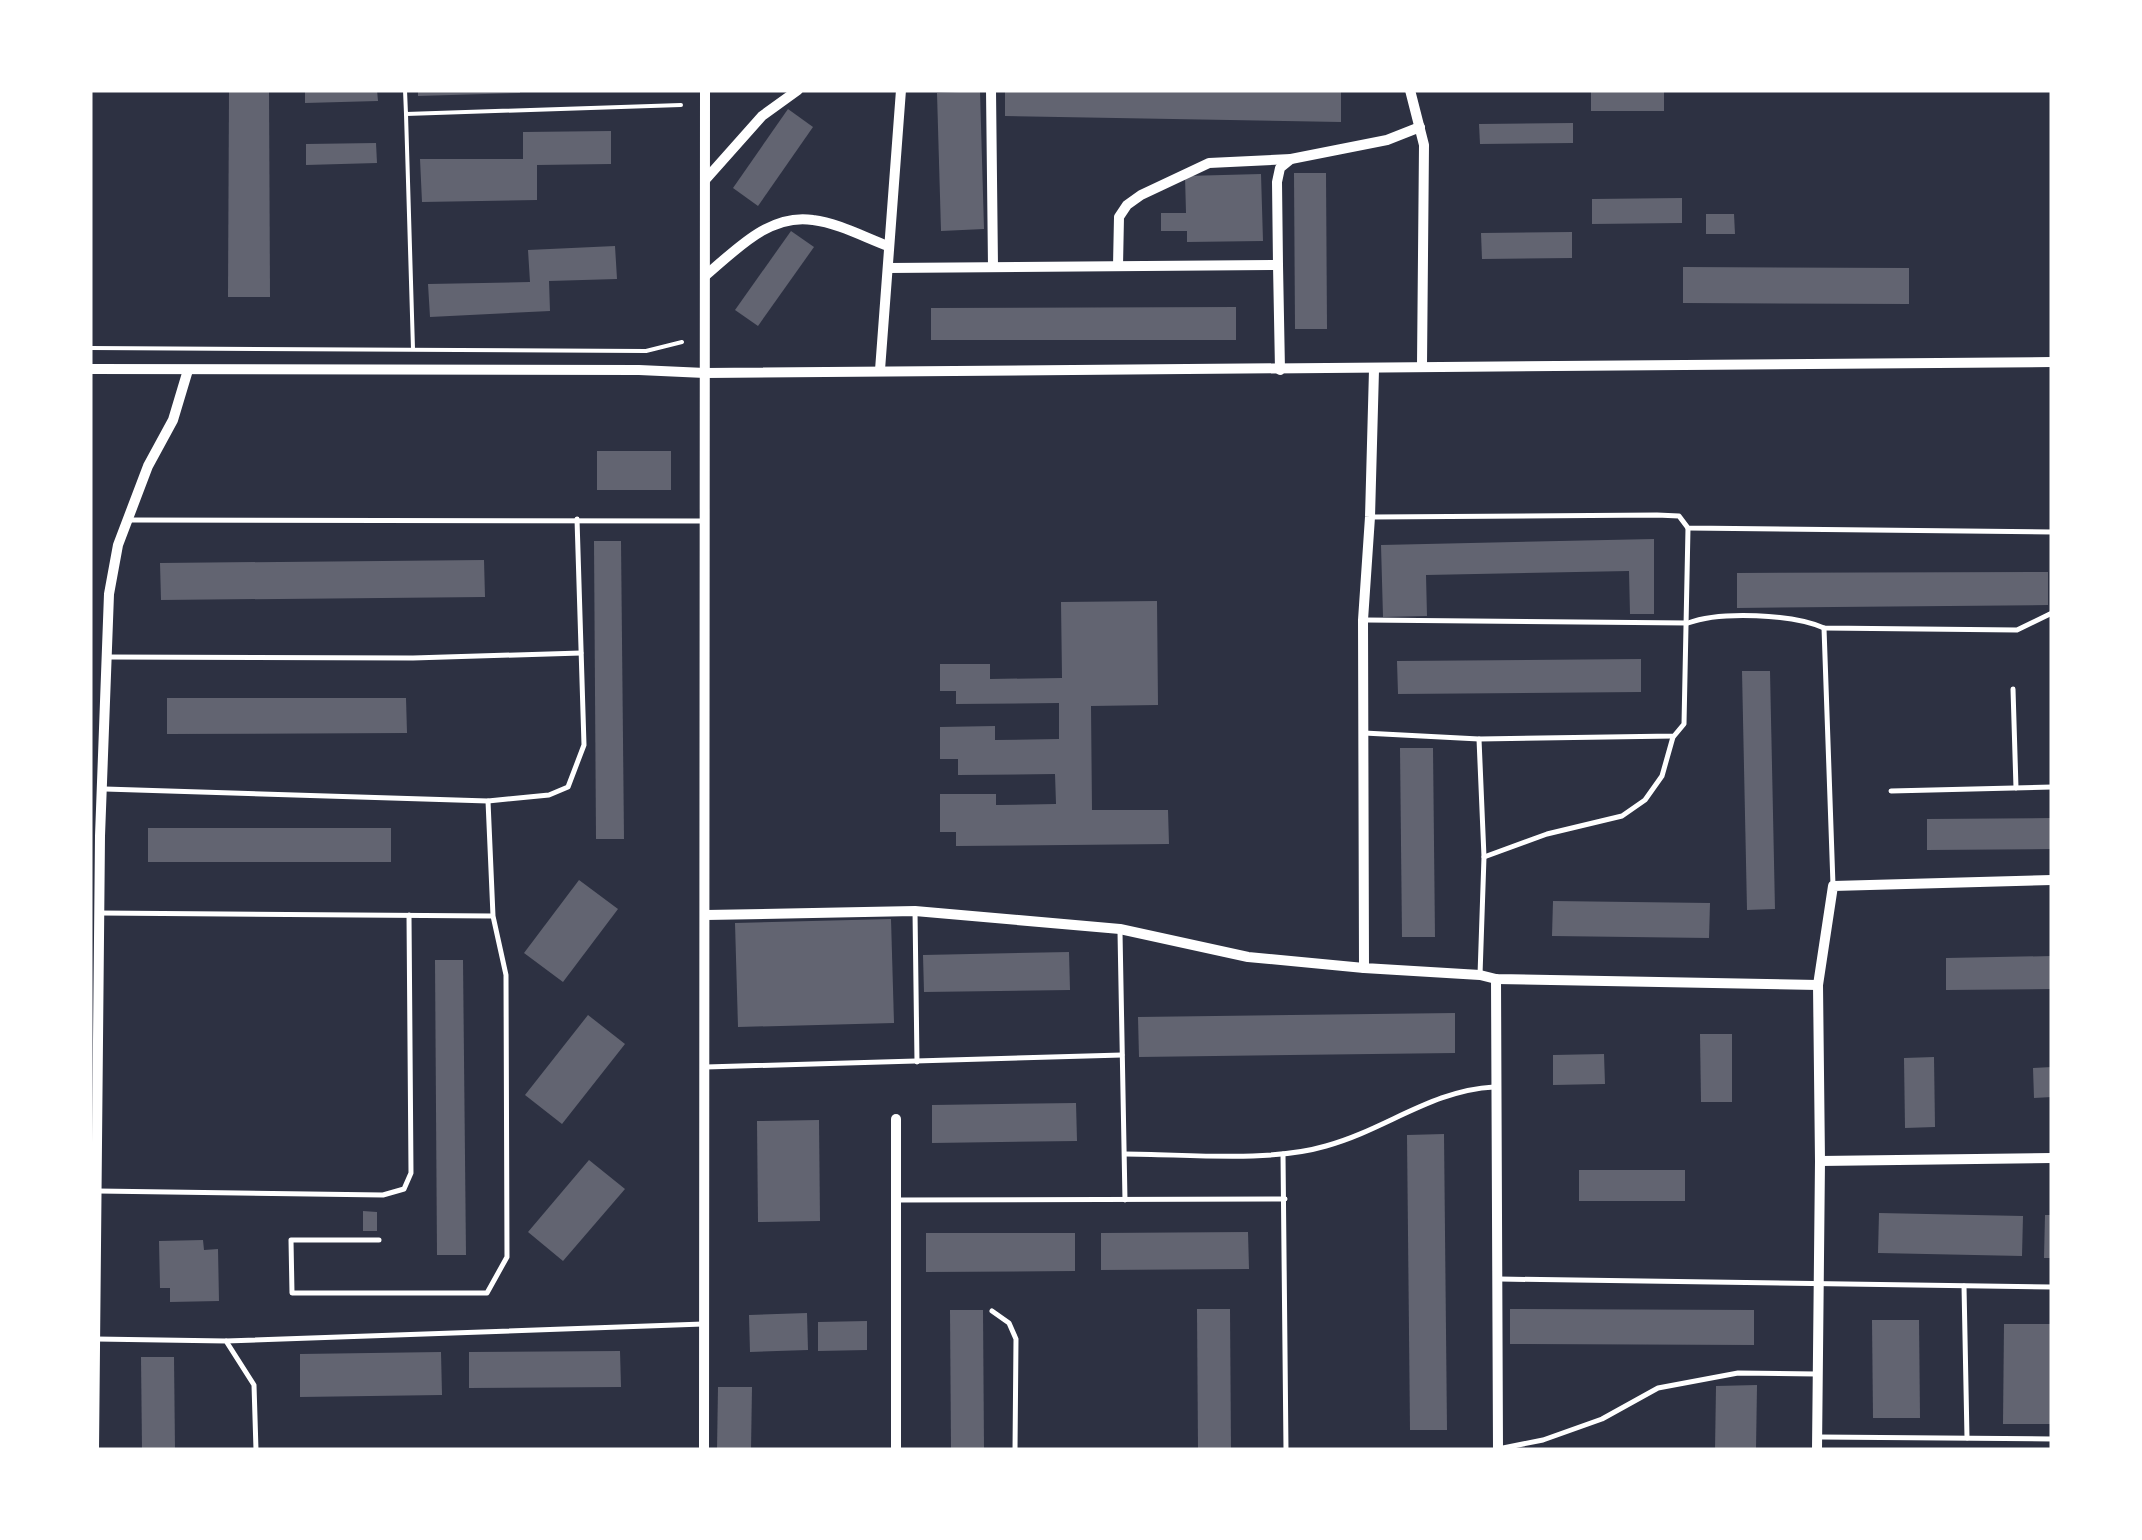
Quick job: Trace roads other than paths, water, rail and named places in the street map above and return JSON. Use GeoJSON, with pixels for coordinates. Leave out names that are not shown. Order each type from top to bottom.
{"type":"FeatureCollection","features":[{"type":"Feature","properties":{"kind":"street"},"geometry":{"type":"LineString","coordinates":[[704,1450],[705,90]]}},
{"type":"Feature","properties":{"kind":"street"},"geometry":{"type":"LineString","coordinates":[[705,180],[762,116],[798,90]]}},
{"type":"Feature","properties":{"kind":"street"},"geometry":{"type":"LineString","coordinates":[[880,370],[901,90]]}},
{"type":"Feature","properties":{"kind":"street"},"geometry":{"type":"LineString","coordinates":[[992,90],[994,267]]}},
{"type":"Feature","properties":{"kind":"street"},"geometry":{"type":"LineString","coordinates":[[1410,90],[1424,146],[1422,365]]}},
{"type":"Feature","properties":{"kind":"street"},"geometry":{"type":"LineString","coordinates":[[1118,266],[1119,217],[1127,204],[1141,195],[1209,164],[1290,159],[1388,140],[1420,127]]}},
{"type":"Feature","properties":{"kind":"street"},"geometry":{"type":"LineString","coordinates":[[1280,370],[1277,182],[1280,168],[1290,159]]}},
{"type":"Feature","properties":{"kind":"street"},"geometry":{"type":"LineString","coordinates":[[705,276],[752,236],[782,222],[813,220],[888,246]]}},
{"type":"Feature","properties":{"kind":"street"},"geometry":{"type":"LineString","coordinates":[[888,268],[1278,265]]}},
{"type":"Feature","properties":{"kind":"street"},"geometry":{"type":"LineString","coordinates":[[90,369],[640,370],[705,374],[2052,362]]}},
{"type":"Feature","properties":{"kind":"street"},"geometry":{"type":"LineString","coordinates":[[94,1450],[95,950],[100,914],[95,835],[102,789],[110,594],[118,545],[148,466],[173,420],[188,370]]}},
{"type":"Feature","properties":{"kind":"street"},"geometry":{"type":"LineString","coordinates":[[1364,968],[1363,620],[1374,370]]}},
{"type":"Feature","properties":{"kind":"street"},"geometry":{"type":"LineString","coordinates":[[1817,1450],[1818,985],[1833,886],[2052,880]]}},
{"type":"Feature","properties":{"kind":"street"},"geometry":{"type":"LineString","coordinates":[[706,914],[914,911],[1120,929],[1248,957],[1496,979],[1818,985]]}},
{"type":"Feature","properties":{"kind":"street"},"geometry":{"type":"LineString","coordinates":[[1496,979],[1498,1450]]}},
{"type":"Feature","properties":{"kind":"street"},"geometry":{"type":"LineString","coordinates":[[896,1119],[896,1450]]}},
{"type":"Feature","properties":{"kind":"street"},"geometry":{"type":"LineString","coordinates":[[1820,1160],[2052,1158]]}},
{"type":"Feature","properties":{"kind":"lane"},"geometry":{"type":"LineString","coordinates":[[1370,517],[1657,515],[1679,516],[1688,528],[1684,724],[1674,736],[1662,776],[1646,800],[1622,816],[1548,834],[1484,856]]}},
{"type":"Feature","properties":{"kind":"lane"},"geometry":{"type":"LineString","coordinates":[[127,520],[576,518],[706,522]]}},
{"type":"Feature","properties":{"kind":"lane"},"geometry":{"type":"LineString","coordinates":[[102,789],[488,801],[548,796],[568,787],[584,745],[576,518]]}},
{"type":"Feature","properties":{"kind":"lane"},"geometry":{"type":"LineString","coordinates":[[1688,528],[2052,532]]}},
{"type":"Feature","properties":{"kind":"lane"},"geometry":{"type":"LineString","coordinates":[[1363,620],[1688,623],[1706,616],[1804,619],[1824,628],[2017,630],[2052,613]]}},
{"type":"Feature","properties":{"kind":"lane"},"geometry":{"type":"LineString","coordinates":[[1824,628],[1833,886]]}},
{"type":"Feature","properties":{"kind":"lane"},"geometry":{"type":"LineString","coordinates":[[107,656],[413,658],[581,652]]}},
{"type":"Feature","properties":{"kind":"lane"},"geometry":{"type":"LineString","coordinates":[[2013,689],[2016,788]]}},
{"type":"Feature","properties":{"kind":"lane"},"geometry":{"type":"LineString","coordinates":[[1364,733],[1479,739],[1674,736]]}},
{"type":"Feature","properties":{"kind":"lane"},"geometry":{"type":"LineString","coordinates":[[1479,739],[1484,856],[1480,975]]}},
{"type":"Feature","properties":{"kind":"lane"},"geometry":{"type":"LineString","coordinates":[[1892,791],[2052,787]]}},
{"type":"Feature","properties":{"kind":"lane"},"geometry":{"type":"LineString","coordinates":[[379,1240],[291,1240],[292,1294],[487,1293],[507,1257],[506,975],[493,916],[488,801]]}},
{"type":"Feature","properties":{"kind":"lane"},"geometry":{"type":"LineString","coordinates":[[914,911],[918,1062]]}},
{"type":"Feature","properties":{"kind":"lane"},"geometry":{"type":"LineString","coordinates":[[100,914],[493,916]]}},
{"type":"Feature","properties":{"kind":"lane"},"geometry":{"type":"LineString","coordinates":[[97,1191],[383,1195],[404,1189],[410,1173],[410,915]]}},
{"type":"Feature","properties":{"kind":"lane"},"geometry":{"type":"LineString","coordinates":[[1120,929],[1125,1200]]}},
{"type":"Feature","properties":{"kind":"lane"},"geometry":{"type":"LineString","coordinates":[[706,1067],[1122,1055]]}},
{"type":"Feature","properties":{"kind":"lane"},"geometry":{"type":"LineString","coordinates":[[1124,1154],[1283,1154],[1331,1145],[1448,1094],[1496,1087]]}},
{"type":"Feature","properties":{"kind":"lane"},"geometry":{"type":"LineString","coordinates":[[1283,1154],[1286,1450]]}},
{"type":"Feature","properties":{"kind":"lane"},"geometry":{"type":"LineString","coordinates":[[896,1200],[1285,1199]]}},
{"type":"Feature","properties":{"kind":"lane"},"geometry":{"type":"LineString","coordinates":[[1497,1279],[2052,1287]]}},
{"type":"Feature","properties":{"kind":"lane"},"geometry":{"type":"LineString","coordinates":[[1964,1286],[1967,1438]]}},
{"type":"Feature","properties":{"kind":"lane"},"geometry":{"type":"LineString","coordinates":[[992,1311],[1008,1323],[1016,1339],[1015,1450]]}},
{"type":"Feature","properties":{"kind":"lane"},"geometry":{"type":"LineString","coordinates":[[95,1339],[226,1341],[703,1324]]}},
{"type":"Feature","properties":{"kind":"lane"},"geometry":{"type":"LineString","coordinates":[[226,1341],[254,1385],[256,1450]]}},
{"type":"Feature","properties":{"kind":"lane"},"geometry":{"type":"LineString","coordinates":[[1498,1450],[1543,1440],[1602,1419],[1658,1388],[1738,1373],[1818,1374]]}},
{"type":"Feature","properties":{"kind":"lane"},"geometry":{"type":"LineString","coordinates":[[1817,1437],[2052,1438]]}}]}
